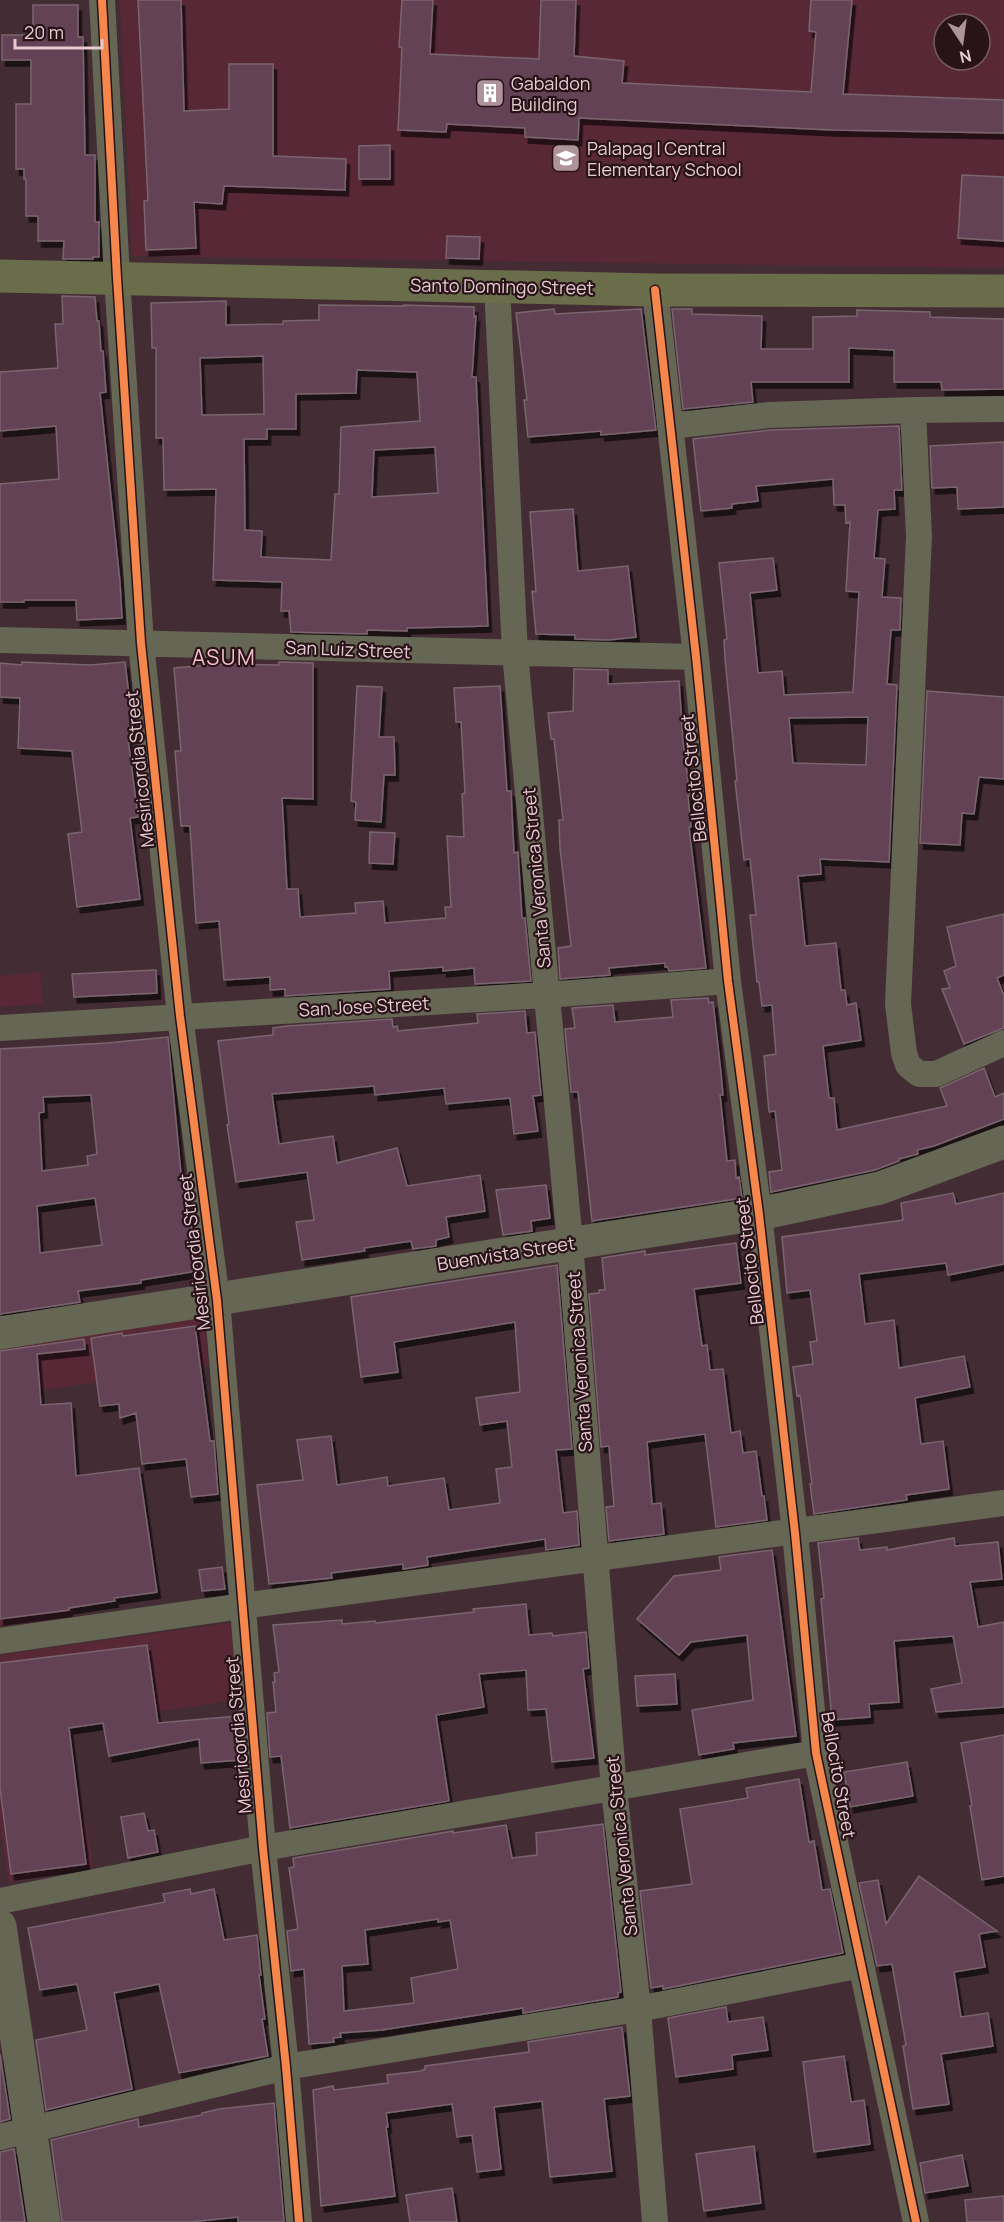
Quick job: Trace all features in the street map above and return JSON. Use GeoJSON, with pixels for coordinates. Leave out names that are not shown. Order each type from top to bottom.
{"type":"FeatureCollection","features":[{"type":"Feature","properties":{"kind":"main road","name":"Santo Domingo Street"},"geometry":{"type":"LineString","coordinates":[[0,276],[655,290],[1004,291]]}},
{"type":"Feature","properties":{"kind":"street","name":"Mesiricordia Street"},"geometry":{"type":"LineString","coordinates":[[102,0],[117,278],[141,643],[180,1016],[217,1300],[263,1848],[286,2067],[299,2222]]}},
{"type":"Feature","properties":{"kind":"street","name":"Santa Veronica Street"},"geometry":{"type":"LineString","coordinates":[[497,286],[515,653],[570,1243],[614,1789],[638,2009],[655,2222]]}},
{"type":"Feature","properties":{"kind":"street","name":"Bellocito Street"},"geometry":{"type":"LineString","coordinates":[[655,290],[696,657],[728,981],[759,1214],[795,1533],[816,1753],[916,2222]]}},
{"type":"Feature","properties":{"kind":"street"},"geometry":{"type":"LineString","coordinates":[[670,426],[769,415],[1004,409]]}},
{"type":"Feature","properties":{"kind":"street"},"geometry":{"type":"LineString","coordinates":[[913,410],[919,536],[898,1004],[904,1053],[908,1065],[919,1074],[936,1074],[1004,1043]]}},
{"type":"Feature","properties":{"kind":"street","name":"San Luiz Street"},"geometry":{"type":"LineString","coordinates":[[0,640],[696,657]]}},
{"type":"Feature","properties":{"kind":"street","name":"San Jose Street"},"geometry":{"type":"LineString","coordinates":[[0,1028],[546,995],[728,981]]}},
{"type":"Feature","properties":{"kind":"street","name":"Buenvista Street"},"geometry":{"type":"LineString","coordinates":[[0,1333],[759,1214],[880,1188],[1004,1142]]}},
{"type":"Feature","properties":{"kind":"street"},"geometry":{"type":"LineString","coordinates":[[0,1641],[1004,1503]]}},
{"type":"Feature","properties":{"kind":"street"},"geometry":{"type":"LineString","coordinates":[[0,1901],[263,1848],[816,1753]]}},
{"type":"Feature","properties":{"kind":"street"},"geometry":{"type":"LineString","coordinates":[[0,1926],[15,2132],[44,2222]]}},
{"type":"Feature","properties":{"kind":"street"},"geometry":{"type":"LineString","coordinates":[[15,2132],[286,2067],[638,2009],[861,1965]]}},
{"type":"Feature","properties":{"kind":"shaded area","name":"Palapag I Central Elementary School"},"geometry":{"type":"Polygon","coordinates":[[[120,0],[1004,0],[1004,268],[132,256],[120,0]]]}},
{"type":"Feature","properties":{"kind":"shaded area"},"geometry":{"type":"Polygon","coordinates":[[[40,972],[43,1004],[0,1007],[0,976],[40,972]]]}},
{"type":"Feature","properties":{"kind":"shaded area"},"geometry":{"type":"Polygon","coordinates":[[[203,1305],[208,1366],[22,1393],[64,1495],[76,1616],[0,1626],[0,1331],[203,1305]]]}},
{"type":"Feature","properties":{"kind":"shaded area"},"geometry":{"type":"Polygon","coordinates":[[[230,1623],[237,1700],[34,1729],[41,1787],[79,1781],[93,1867],[9,1882],[0,1826],[0,1655],[230,1623]]]}},
{"type":"Feature","properties":{"kind":"building"},"geometry":{"type":"Polygon","coordinates":[[[138,0],[181,0],[184,111],[229,109],[229,64],[273,64],[273,156],[346,159],[345,190],[224,186],[222,204],[194,202],[196,248],[146,250],[144,201],[148,200],[138,0]]]}},
{"type":"Feature","properties":{"kind":"building"},"geometry":{"type":"Polygon","coordinates":[[[402,0],[433,0],[430,54],[539,59],[541,0],[576,0],[574,56],[624,61],[622,83],[811,92],[816,32],[809,31],[811,0],[852,0],[843,94],[1004,100],[1004,133],[832,130],[579,118],[578,140],[525,137],[525,128],[447,124],[446,132],[398,130],[402,0]]]}},
{"type":"Feature","properties":{"kind":"building"},"geometry":{"type":"Polygon","coordinates":[[[33,5],[78,5],[78,37],[83,37],[85,155],[95,155],[95,222],[99,222],[99,257],[93,257],[93,259],[63,259],[64,241],[38,241],[38,216],[26,216],[24,169],[16,169],[16,104],[31,104],[31,60],[2,60],[2,35],[33,35],[33,5]]]}},
{"type":"Feature","properties":{"kind":"building"},"geometry":{"type":"Polygon","coordinates":[[[390,145],[390,179],[359,179],[359,146],[390,145]]]}},
{"type":"Feature","properties":{"kind":"building"},"geometry":{"type":"Polygon","coordinates":[[[962,175],[1004,177],[1004,241],[958,238],[962,175]]]}},
{"type":"Feature","properties":{"kind":"building"},"geometry":{"type":"Polygon","coordinates":[[[447,236],[480,237],[479,259],[446,258],[447,236]]]}},
{"type":"Feature","properties":{"kind":"building"},"geometry":{"type":"Polygon","coordinates":[[[62,296],[95,297],[101,351],[103,351],[106,392],[100,393],[122,618],[77,620],[76,600],[0,602],[0,484],[59,479],[56,426],[0,431],[0,372],[58,368],[55,324],[63,324],[62,296]]]}},
{"type":"Feature","properties":{"kind":"building"},"geometry":{"type":"Polygon","coordinates":[[[226,301],[226,325],[283,324],[283,321],[319,320],[319,305],[474,307],[474,317],[476,316],[472,377],[476,377],[488,626],[407,628],[407,631],[367,630],[367,634],[291,632],[289,611],[281,611],[282,582],[213,580],[216,489],[164,490],[163,438],[156,438],[156,348],[152,348],[151,303],[226,301]],[[263,356],[200,358],[202,415],[264,414],[263,356]],[[357,370],[356,393],[296,394],[296,429],[267,429],[267,439],[244,439],[245,530],[262,531],[261,557],[331,560],[335,494],[339,494],[341,427],[420,421],[417,372],[357,370]],[[435,447],[374,450],[372,497],[438,493],[435,447]]]}},
{"type":"Feature","properties":{"kind":"building"},"geometry":{"type":"Polygon","coordinates":[[[554,309],[555,314],[641,309],[656,430],[601,435],[601,431],[528,437],[524,400],[527,400],[516,313],[554,309]]]}},
{"type":"Feature","properties":{"kind":"building"},"geometry":{"type":"Polygon","coordinates":[[[672,309],[692,309],[692,314],[762,316],[761,349],[813,349],[813,317],[857,316],[857,310],[930,312],[930,317],[1004,319],[1004,389],[942,390],[941,382],[894,382],[894,350],[849,348],[849,382],[751,382],[753,402],[683,409],[672,309]]]}},
{"type":"Feature","properties":{"kind":"building"},"geometry":{"type":"Polygon","coordinates":[[[899,426],[902,490],[894,490],[895,509],[878,510],[874,558],[885,559],[882,597],[901,598],[900,630],[891,630],[887,684],[897,685],[889,862],[820,859],[821,874],[798,876],[805,946],[836,943],[841,990],[845,990],[847,1005],[856,1003],[861,1040],[823,1046],[829,1098],[834,1098],[837,1130],[947,1106],[940,1088],[984,1068],[995,1097],[1004,1093],[1004,1119],[934,1146],[917,1150],[918,1154],[899,1159],[899,1161],[875,1170],[771,1192],[769,1172],[782,1170],[775,1111],[769,1112],[764,1056],[776,1054],[772,1005],[762,1006],[759,982],[757,982],[750,915],[756,915],[750,859],[744,860],[735,781],[737,781],[725,659],[724,640],[727,639],[719,563],[773,558],[777,590],[750,593],[758,673],[782,671],[784,695],[853,692],[859,592],[846,591],[850,522],[846,523],[845,505],[834,505],[833,479],[756,486],[758,501],[732,504],[732,508],[701,511],[693,439],[770,430],[899,426]],[[868,717],[789,718],[793,763],[866,765],[868,717]]]}},
{"type":"Feature","properties":{"kind":"building"},"geometry":{"type":"Polygon","coordinates":[[[1004,442],[1004,507],[958,509],[957,487],[932,488],[930,446],[1004,442]]]}},
{"type":"Feature","properties":{"kind":"building"},"geometry":{"type":"Polygon","coordinates":[[[573,509],[578,571],[628,566],[636,637],[609,640],[575,639],[575,635],[536,634],[532,591],[536,592],[530,512],[573,509]]]}},
{"type":"Feature","properties":{"kind":"building"},"geometry":{"type":"Polygon","coordinates":[[[22,662],[90,665],[125,662],[134,737],[128,738],[138,817],[130,818],[140,899],[77,907],[68,834],[82,832],[72,751],[18,748],[20,698],[0,697],[0,663],[22,665],[22,662]]]}},
{"type":"Feature","properties":{"kind":"building"},"geometry":{"type":"Polygon","coordinates":[[[279,662],[313,663],[313,799],[282,798],[287,889],[298,889],[300,917],[356,913],[355,903],[383,901],[385,923],[446,918],[445,907],[451,907],[447,836],[464,837],[462,794],[465,793],[461,722],[456,722],[454,688],[500,686],[507,791],[511,791],[514,853],[518,852],[522,918],[525,918],[531,981],[475,984],[474,968],[443,971],[443,967],[389,971],[390,989],[285,996],[285,989],[270,990],[270,977],[224,980],[219,921],[196,923],[190,826],[181,826],[175,751],[181,751],[174,668],[221,664],[279,665],[279,662]]]}},
{"type":"Feature","properties":{"kind":"building"},"geometry":{"type":"Polygon","coordinates":[[[574,669],[608,670],[608,684],[679,681],[690,796],[688,796],[691,827],[689,827],[706,968],[669,971],[665,963],[609,968],[610,975],[560,979],[558,948],[571,946],[560,848],[559,820],[563,820],[554,739],[551,739],[548,713],[573,711],[574,669]]]}},
{"type":"Feature","properties":{"kind":"building"},"geometry":{"type":"Polygon","coordinates":[[[357,686],[382,687],[379,737],[394,737],[395,775],[384,775],[381,822],[355,820],[356,802],[351,801],[357,686]]]}},
{"type":"Feature","properties":{"kind":"building"},"geometry":{"type":"Polygon","coordinates":[[[927,691],[1004,697],[1004,779],[979,777],[974,814],[962,813],[960,845],[920,843],[927,691]]]}},
{"type":"Feature","properties":{"kind":"building"},"geometry":{"type":"Polygon","coordinates":[[[370,832],[395,833],[393,864],[369,863],[370,832]]]}},
{"type":"Feature","properties":{"kind":"building"},"geometry":{"type":"Polygon","coordinates":[[[1004,914],[1004,975],[997,978],[1004,996],[1004,1028],[964,1044],[942,989],[950,988],[944,971],[956,966],[947,927],[1004,914]]]}},
{"type":"Feature","properties":{"kind":"building"},"geometry":{"type":"Polygon","coordinates":[[[156,970],[157,993],[74,997],[72,974],[156,970]]]}},
{"type":"Feature","properties":{"kind":"building"},"geometry":{"type":"Polygon","coordinates":[[[708,998],[709,1003],[713,1002],[723,1095],[720,1095],[727,1161],[735,1160],[736,1178],[739,1177],[742,1198],[592,1221],[578,1092],[571,1092],[565,1029],[575,1028],[572,1008],[613,1005],[615,1022],[673,1017],[671,1000],[708,998]]]}},
{"type":"Feature","properties":{"kind":"building"},"geometry":{"type":"Polygon","coordinates":[[[525,1011],[527,1033],[535,1032],[541,1095],[533,1096],[538,1131],[514,1134],[510,1098],[446,1104],[444,1088],[375,1095],[374,1086],[272,1094],[279,1144],[333,1136],[337,1163],[397,1148],[407,1186],[480,1175],[485,1211],[446,1217],[449,1237],[436,1240],[436,1246],[413,1249],[411,1241],[364,1248],[365,1251],[302,1260],[296,1222],[314,1220],[307,1172],[236,1182],[218,1041],[273,1035],[273,1028],[287,1026],[392,1019],[393,1027],[397,1026],[398,1031],[478,1023],[477,1014],[525,1011]]]}},
{"type":"Feature","properties":{"kind":"building"},"geometry":{"type":"Polygon","coordinates":[[[168,1037],[183,1195],[185,1194],[189,1211],[198,1271],[141,1280],[141,1283],[78,1291],[80,1302],[0,1314],[0,1049],[168,1037]],[[91,1095],[43,1097],[44,1112],[39,1113],[42,1171],[88,1165],[87,1156],[97,1154],[91,1095]],[[95,1198],[37,1206],[40,1253],[102,1245],[95,1198]]]}},
{"type":"Feature","properties":{"kind":"building"},"geometry":{"type":"Polygon","coordinates":[[[546,1185],[550,1218],[531,1221],[532,1231],[503,1235],[496,1190],[546,1185]]]}},
{"type":"Feature","properties":{"kind":"building"},"geometry":{"type":"Polygon","coordinates":[[[953,1193],[956,1204],[1004,1193],[1004,1264],[948,1275],[946,1263],[859,1274],[865,1324],[894,1320],[899,1368],[964,1356],[970,1387],[915,1398],[921,1444],[943,1441],[949,1489],[906,1495],[907,1500],[814,1514],[800,1395],[797,1396],[793,1367],[813,1364],[810,1342],[817,1341],[810,1290],[787,1293],[782,1237],[903,1220],[901,1203],[953,1193]]]}},
{"type":"Feature","properties":{"kind":"building"},"geometry":{"type":"Polygon","coordinates":[[[736,1243],[741,1283],[694,1289],[702,1346],[707,1345],[710,1370],[723,1369],[731,1433],[740,1431],[743,1453],[756,1451],[767,1520],[716,1527],[705,1434],[647,1442],[652,1504],[661,1503],[664,1534],[609,1541],[606,1507],[614,1506],[609,1446],[601,1447],[589,1294],[605,1290],[602,1258],[645,1251],[645,1255],[736,1243]]]}},
{"type":"Feature","properties":{"kind":"building"},"geometry":{"type":"Polygon","coordinates":[[[557,1265],[572,1449],[556,1450],[563,1513],[577,1511],[579,1545],[546,1550],[545,1539],[427,1557],[428,1565],[403,1569],[403,1564],[331,1573],[332,1578],[269,1584],[257,1485],[303,1480],[297,1440],[331,1436],[337,1485],[387,1477],[388,1486],[444,1478],[449,1510],[500,1503],[496,1469],[512,1467],[507,1421],[480,1425],[476,1398],[520,1392],[515,1322],[394,1342],[398,1372],[361,1377],[351,1297],[557,1265]]]}},
{"type":"Feature","properties":{"kind":"building"},"geometry":{"type":"Polygon","coordinates":[[[195,1326],[210,1441],[214,1441],[218,1494],[191,1497],[186,1459],[142,1464],[136,1413],[120,1418],[119,1404],[100,1406],[91,1338],[195,1326]]]}},
{"type":"Feature","properties":{"kind":"building"},"geometry":{"type":"Polygon","coordinates":[[[84,1339],[85,1349],[37,1354],[41,1405],[71,1403],[76,1476],[139,1468],[157,1592],[114,1598],[115,1601],[69,1608],[69,1610],[0,1619],[0,1351],[84,1339]]]}},
{"type":"Feature","properties":{"kind":"building"},"geometry":{"type":"Polygon","coordinates":[[[858,1538],[860,1550],[887,1547],[887,1550],[954,1538],[955,1546],[998,1542],[1002,1579],[970,1582],[978,1627],[1004,1622],[1004,1707],[936,1712],[931,1689],[962,1683],[953,1636],[894,1641],[899,1702],[869,1704],[870,1717],[832,1720],[818,1543],[858,1538]]]}},
{"type":"Feature","properties":{"kind":"building"},"geometry":{"type":"Polygon","coordinates":[[[772,1550],[796,1736],[733,1743],[734,1749],[699,1755],[692,1710],[753,1700],[747,1635],[691,1642],[679,1655],[637,1619],[674,1576],[721,1570],[719,1557],[772,1550]]]}},
{"type":"Feature","properties":{"kind":"building"},"geometry":{"type":"Polygon","coordinates":[[[222,1567],[225,1589],[202,1591],[199,1570],[222,1567]]]}},
{"type":"Feature","properties":{"kind":"building"},"geometry":{"type":"Polygon","coordinates":[[[526,1604],[529,1635],[552,1633],[553,1636],[586,1632],[589,1668],[583,1669],[594,1758],[552,1762],[546,1709],[528,1710],[526,1670],[479,1674],[484,1707],[436,1715],[449,1801],[290,1828],[281,1756],[270,1757],[267,1713],[276,1712],[273,1682],[275,1682],[274,1673],[279,1672],[273,1625],[342,1620],[342,1624],[375,1621],[376,1623],[526,1604]]]}},
{"type":"Feature","properties":{"kind":"building"},"geometry":{"type":"Polygon","coordinates":[[[147,1645],[158,1723],[237,1716],[241,1760],[201,1763],[199,1739],[109,1756],[103,1723],[69,1728],[86,1864],[11,1874],[0,1788],[0,1663],[147,1645]]]}},
{"type":"Feature","properties":{"kind":"building"},"geometry":{"type":"Polygon","coordinates":[[[675,1674],[677,1704],[637,1706],[635,1676],[675,1674]]]}},
{"type":"Feature","properties":{"kind":"building"},"geometry":{"type":"Polygon","coordinates":[[[1004,1735],[1004,1876],[982,1880],[961,1743],[1004,1735]]]}},
{"type":"Feature","properties":{"kind":"building"},"geometry":{"type":"Polygon","coordinates":[[[907,1762],[913,1796],[850,1807],[844,1772],[907,1762]]]}},
{"type":"Feature","properties":{"kind":"building"},"geometry":{"type":"Polygon","coordinates":[[[799,1779],[809,1842],[814,1841],[822,1890],[830,1889],[843,1953],[663,1989],[663,1986],[651,1988],[640,1891],[692,1884],[680,1809],[748,1798],[746,1788],[799,1779]]]}},
{"type":"Feature","properties":{"kind":"building"},"geometry":{"type":"Polygon","coordinates":[[[144,1813],[148,1831],[154,1830],[158,1852],[128,1858],[121,1817],[144,1813]]]}},
{"type":"Feature","properties":{"kind":"building"},"geometry":{"type":"Polygon","coordinates":[[[603,1824],[621,1992],[618,1993],[618,1997],[523,2013],[523,2008],[382,2030],[340,2033],[341,2037],[333,2038],[334,2042],[309,2044],[304,1969],[291,1971],[287,1931],[298,1929],[289,1868],[294,1867],[293,1858],[453,1831],[453,1833],[506,1825],[512,1858],[537,1855],[536,1833],[603,1824]],[[438,1919],[365,1930],[368,1964],[342,1966],[344,2011],[414,2003],[411,1978],[458,1969],[450,1920],[438,1922],[438,1919]]]}},
{"type":"Feature","properties":{"kind":"building"},"geometry":{"type":"Polygon","coordinates":[[[919,1876],[997,1931],[979,1934],[985,1967],[954,1972],[961,2017],[988,2013],[993,2046],[941,2054],[949,2104],[913,2109],[903,2046],[906,2045],[892,1964],[877,1966],[859,1883],[878,1880],[886,1924],[919,1876]]]}},
{"type":"Feature","properties":{"kind":"building"},"geometry":{"type":"Polygon","coordinates":[[[190,1889],[191,1894],[214,1889],[224,1940],[257,1935],[261,1975],[259,1975],[265,2019],[262,2019],[268,2056],[179,2073],[159,1984],[114,1993],[132,2089],[46,2110],[36,2040],[87,2030],[77,1984],[40,1990],[28,1928],[165,1902],[163,1894],[190,1889]]]}},
{"type":"Feature","properties":{"kind":"building"},"geometry":{"type":"Polygon","coordinates":[[[726,2007],[728,2022],[763,2017],[768,2050],[732,2055],[733,2069],[676,2077],[668,2018],[726,2007]]]}},
{"type":"Feature","properties":{"kind":"building"},"geometry":{"type":"Polygon","coordinates":[[[622,2027],[630,2096],[604,2099],[612,2171],[550,2177],[542,2101],[494,2107],[501,2169],[477,2172],[472,2135],[457,2137],[452,2104],[386,2113],[395,2196],[321,2206],[313,2090],[333,2086],[334,2090],[388,2083],[387,2075],[421,2071],[425,2069],[425,2066],[529,2052],[528,2042],[622,2027]]]}},
{"type":"Feature","properties":{"kind":"building"},"geometry":{"type":"Polygon","coordinates":[[[0,2054],[10,2119],[0,2122],[0,2054]]]}},
{"type":"Feature","properties":{"kind":"building"},"geometry":{"type":"Polygon","coordinates":[[[844,2056],[851,2102],[864,2100],[870,2144],[814,2152],[803,2062],[844,2056]]]}},
{"type":"Feature","properties":{"kind":"building"},"geometry":{"type":"Polygon","coordinates":[[[274,2103],[284,2222],[238,2222],[238,2217],[190,2222],[62,2222],[51,2140],[138,2119],[139,2127],[202,2115],[202,2113],[219,2109],[274,2103]]]}},
{"type":"Feature","properties":{"kind":"building"},"geometry":{"type":"Polygon","coordinates":[[[754,2146],[761,2203],[704,2211],[696,2154],[754,2146]]]}},
{"type":"Feature","properties":{"kind":"building"},"geometry":{"type":"Polygon","coordinates":[[[14,2149],[25,2222],[0,2222],[0,2152],[14,2149]]]}},
{"type":"Feature","properties":{"kind":"building"},"geometry":{"type":"Polygon","coordinates":[[[962,2155],[968,2186],[925,2193],[920,2163],[962,2155]]]}},
{"type":"Feature","properties":{"kind":"building"},"geometry":{"type":"Polygon","coordinates":[[[452,2188],[457,2222],[410,2222],[406,2195],[452,2188]]]}},
{"type":"Feature","properties":{"kind":"building"},"geometry":{"type":"Polygon","coordinates":[[[1004,2196],[1004,2222],[967,2222],[965,2200],[1004,2196]]]}},
{"type":"Feature","properties":{"kind":"cycle path"},"geometry":{"type":"LineString","coordinates":[[102,0],[117,278],[141,643],[180,1016],[217,1300],[263,1848],[286,2067],[299,2222]]}},
{"type":"Feature","properties":{"kind":"cycle path"},"geometry":{"type":"LineString","coordinates":[[655,290],[696,657],[728,981],[759,1214],[795,1533],[816,1753],[916,2222]]}},
{"type":"Feature","properties":{"kind":"place","name":"Gabaldon Building"},"geometry":{"type":"Point","coordinates":[490,93]}},
{"type":"Feature","properties":{"kind":"place","name":"Palapag I Central Elementary School"},"geometry":{"type":"Point","coordinates":[566,158]}},
{"type":"Feature","properties":{"kind":"district","name":"ASUM"},"geometry":{"type":"Point","coordinates":[224,657]}}]}
